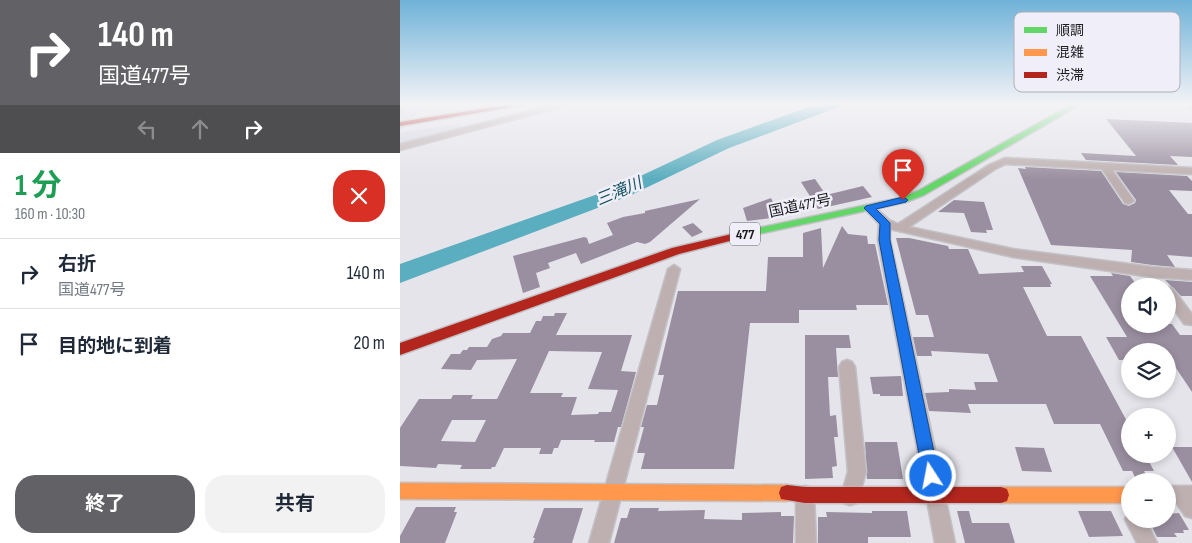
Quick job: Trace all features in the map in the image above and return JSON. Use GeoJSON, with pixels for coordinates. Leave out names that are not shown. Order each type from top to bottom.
{"type":"FeatureCollection","features":[{"type":"Feature","properties":{"kind":"main road","name":"国道477号"},"geometry":{"type":"LineString","coordinates":[[400,349],[676,250],[791,223],[903,200],[921,193],[1035,128]]}},
{"type":"Feature","properties":{"kind":"main road"},"geometry":{"type":"LineString","coordinates":[[400,491],[799,493],[805,496],[1121,495]]}},
{"type":"Feature","properties":{"kind":"street"},"geometry":{"type":"LineString","coordinates":[[400,147],[473,128]]}},
{"type":"Feature","properties":{"kind":"street"},"geometry":{"type":"LineString","coordinates":[[945,543],[884,240],[892,225],[1005,161],[1192,171]]}},
{"type":"Feature","properties":{"kind":"street"},"geometry":{"type":"LineString","coordinates":[[1105,166],[1129,201]]}},
{"type":"Feature","properties":{"kind":"street"},"geometry":{"type":"LineString","coordinates":[[869,208],[892,225],[1013,253],[1152,272],[1192,275]]}},
{"type":"Feature","properties":{"kind":"street"},"geometry":{"type":"LineString","coordinates":[[599,543],[674,269]]}},
{"type":"Feature","properties":{"kind":"street"},"geometry":{"type":"LineString","coordinates":[[1152,272],[1157,278]]}},
{"type":"Feature","properties":{"kind":"street"},"geometry":{"type":"LineString","coordinates":[[1176,303],[1189,320]]}},
{"type":"Feature","properties":{"kind":"street"},"geometry":{"type":"LineString","coordinates":[[847,366],[857,472],[850,496]]}},
{"type":"Feature","properties":{"kind":"street"},"geometry":{"type":"LineString","coordinates":[[805,496],[806,543]]}},
{"type":"Feature","properties":{"kind":"street"},"geometry":{"type":"LineString","coordinates":[[1139,528],[1146,543]]}},
{"type":"Feature","properties":{"kind":"shaded area"},"geometry":{"type":"Polygon","coordinates":[[[428,128],[458,128],[400,143],[400,132],[428,128]]]}},
{"type":"Feature","properties":{"kind":"building"},"geometry":{"type":"Polygon","coordinates":[[[1114,128],[1192,128],[1192,157],[1170,156],[1178,165],[1086,160],[1081,153],[1136,156],[1114,128]]]}},
{"type":"Feature","properties":{"kind":"building"},"geometry":{"type":"Polygon","coordinates":[[[1025,167],[1101,171],[1123,204],[1129,206],[1135,203],[1136,200],[1116,172],[1187,176],[1192,181],[1192,191],[1169,190],[1188,214],[1192,214],[1192,257],[1167,255],[1175,267],[1131,262],[1132,250],[1051,245],[1018,168],[1026,169],[1025,167]]]}},
{"type":"Feature","properties":{"kind":"building"},"geometry":{"type":"Polygon","coordinates":[[[815,179],[826,195],[863,186],[872,197],[818,209],[801,182],[815,179]]]}},
{"type":"Feature","properties":{"kind":"building"},"geometry":{"type":"Polygon","coordinates":[[[771,198],[780,217],[747,221],[743,208],[771,198]]]}},
{"type":"Feature","properties":{"kind":"building"},"geometry":{"type":"Polygon","coordinates":[[[700,199],[650,242],[645,244],[637,242],[581,264],[576,253],[548,263],[550,268],[536,273],[540,287],[523,293],[513,256],[584,237],[587,238],[589,244],[613,235],[607,223],[623,217],[645,213],[645,211],[700,199]]]}},
{"type":"Feature","properties":{"kind":"building"},"geometry":{"type":"Polygon","coordinates":[[[954,200],[984,202],[993,230],[986,230],[987,233],[971,232],[964,213],[938,212],[954,200]]]}},
{"type":"Feature","properties":{"kind":"building"},"geometry":{"type":"Polygon","coordinates":[[[693,223],[703,232],[692,237],[682,227],[693,223]]]}},
{"type":"Feature","properties":{"kind":"building"},"geometry":{"type":"Polygon","coordinates":[[[842,226],[848,234],[867,236],[868,244],[875,244],[888,305],[856,305],[857,310],[799,310],[799,323],[750,323],[734,469],[641,469],[645,453],[637,453],[644,427],[641,427],[647,405],[657,405],[664,375],[658,375],[678,291],[766,291],[768,257],[803,257],[803,233],[821,228],[823,268],[842,226]]]}},
{"type":"Feature","properties":{"kind":"building"},"geometry":{"type":"Polygon","coordinates":[[[896,238],[909,238],[948,246],[949,249],[968,249],[979,274],[1024,272],[1021,266],[1042,266],[1052,284],[1050,284],[1051,287],[1023,287],[1047,336],[1081,336],[1121,410],[1121,463],[1150,463],[1154,471],[1133,473],[1132,471],[1123,471],[1100,424],[1054,424],[1046,404],[968,404],[971,413],[929,411],[925,393],[949,392],[949,389],[976,390],[974,382],[998,382],[988,354],[931,351],[932,356],[917,356],[913,337],[934,337],[928,315],[916,315],[896,238]]]}},
{"type":"Feature","properties":{"kind":"building"},"geometry":{"type":"Polygon","coordinates":[[[1111,273],[1130,276],[1132,278],[1121,278],[1121,327],[1090,276],[1113,276],[1111,273]]]}},
{"type":"Feature","properties":{"kind":"building"},"geometry":{"type":"Polygon","coordinates":[[[1176,281],[1192,282],[1192,296],[1181,296],[1176,291],[1176,281]]]}},
{"type":"Feature","properties":{"kind":"building"},"geometry":{"type":"Polygon","coordinates":[[[555,313],[567,313],[556,335],[632,335],[621,371],[636,372],[621,427],[618,427],[614,442],[561,440],[558,448],[554,448],[552,454],[539,454],[541,448],[504,448],[495,467],[491,469],[460,469],[462,465],[438,464],[436,468],[400,466],[400,428],[419,399],[451,399],[453,395],[473,395],[471,399],[497,399],[517,359],[477,360],[471,370],[441,369],[451,354],[460,354],[469,347],[487,347],[492,339],[501,336],[503,333],[530,333],[536,321],[541,321],[543,316],[554,316],[555,313]],[[549,351],[530,393],[563,393],[561,397],[577,397],[571,415],[611,412],[618,390],[588,389],[602,352],[549,351]],[[452,420],[441,441],[475,442],[486,420],[452,420]]]}},
{"type":"Feature","properties":{"kind":"building"},"geometry":{"type":"Polygon","coordinates":[[[1176,330],[1180,335],[1192,335],[1192,392],[1176,368],[1176,343],[1121,343],[1121,360],[1119,360],[1106,337],[1127,337],[1125,333],[1176,333],[1176,330]]]}},
{"type":"Feature","properties":{"kind":"building"},"geometry":{"type":"Polygon","coordinates":[[[805,335],[849,335],[851,348],[836,348],[838,377],[828,377],[830,416],[836,415],[838,437],[834,437],[837,466],[832,467],[833,478],[805,479],[805,335]]]}},
{"type":"Feature","properties":{"kind":"building"},"geometry":{"type":"Polygon","coordinates":[[[901,376],[903,396],[880,396],[880,394],[873,394],[870,377],[901,376]]]}},
{"type":"Feature","properties":{"kind":"building"},"geometry":{"type":"Polygon","coordinates":[[[865,442],[897,442],[903,479],[867,479],[865,442]]]}},
{"type":"Feature","properties":{"kind":"building"},"geometry":{"type":"Polygon","coordinates":[[[1015,447],[1044,448],[1052,472],[1022,471],[1015,447]]]}},
{"type":"Feature","properties":{"kind":"building"},"geometry":{"type":"Polygon","coordinates":[[[1176,447],[1192,447],[1192,482],[1176,454],[1176,447]]]}},
{"type":"Feature","properties":{"kind":"building"},"geometry":{"type":"Polygon","coordinates":[[[416,507],[456,507],[454,512],[457,512],[445,543],[400,543],[400,536],[416,507]]]}},
{"type":"Feature","properties":{"kind":"building"},"geometry":{"type":"Polygon","coordinates":[[[544,508],[583,508],[572,543],[533,543],[544,508]]]}},
{"type":"Feature","properties":{"kind":"building"},"geometry":{"type":"Polygon","coordinates":[[[630,508],[659,508],[658,511],[705,510],[704,519],[742,520],[742,513],[781,512],[781,516],[794,516],[793,543],[614,543],[621,518],[627,518],[630,508]]]}},
{"type":"Feature","properties":{"kind":"building"},"geometry":{"type":"Polygon","coordinates":[[[872,511],[907,511],[911,537],[868,537],[868,543],[818,543],[818,517],[827,517],[826,512],[872,513],[872,511]]]}},
{"type":"Feature","properties":{"kind":"building"},"geometry":{"type":"Polygon","coordinates":[[[957,511],[969,511],[972,523],[1009,523],[1015,543],[965,543],[957,511]]]}},
{"type":"Feature","properties":{"kind":"building"},"geometry":{"type":"Polygon","coordinates":[[[1078,511],[1111,511],[1123,536],[1089,537],[1078,511]]]}},
{"type":"Feature","properties":{"kind":"building"},"geometry":{"type":"Polygon","coordinates":[[[1176,513],[1179,513],[1189,530],[1183,530],[1184,533],[1174,533],[1177,537],[1157,537],[1152,528],[1176,528],[1176,513]]]}},
{"type":"Feature","properties":{"kind":"waterway","name":"三滝川"},"geometry":{"type":"LineString","coordinates":[[400,274],[622,192],[723,144],[766,128]]}},
{"type":"Feature","properties":{"kind":"traffic: fast"},"geometry":{"type":"LineString","coordinates":[[749,233],[903,200],[921,193],[1035,128]]}},
{"type":"Feature","properties":{"kind":"traffic: slow"},"geometry":{"type":"LineString","coordinates":[[400,491],[787,493]]}},
{"type":"Feature","properties":{"kind":"traffic: slow"},"geometry":{"type":"LineString","coordinates":[[1001,495],[1121,495]]}},
{"type":"Feature","properties":{"kind":"traffic: jam"},"geometry":{"type":"LineString","coordinates":[[400,349],[676,251],[749,233]]}},
{"type":"Feature","properties":{"kind":"traffic: jam"},"geometry":{"type":"LineString","coordinates":[[787,493],[805,495],[1001,495]]}},
{"type":"Feature","properties":{"kind":"route"},"geometry":{"type":"LineString","coordinates":[[903,200],[869,208],[885,223],[884,240],[931,476]]}}]}
